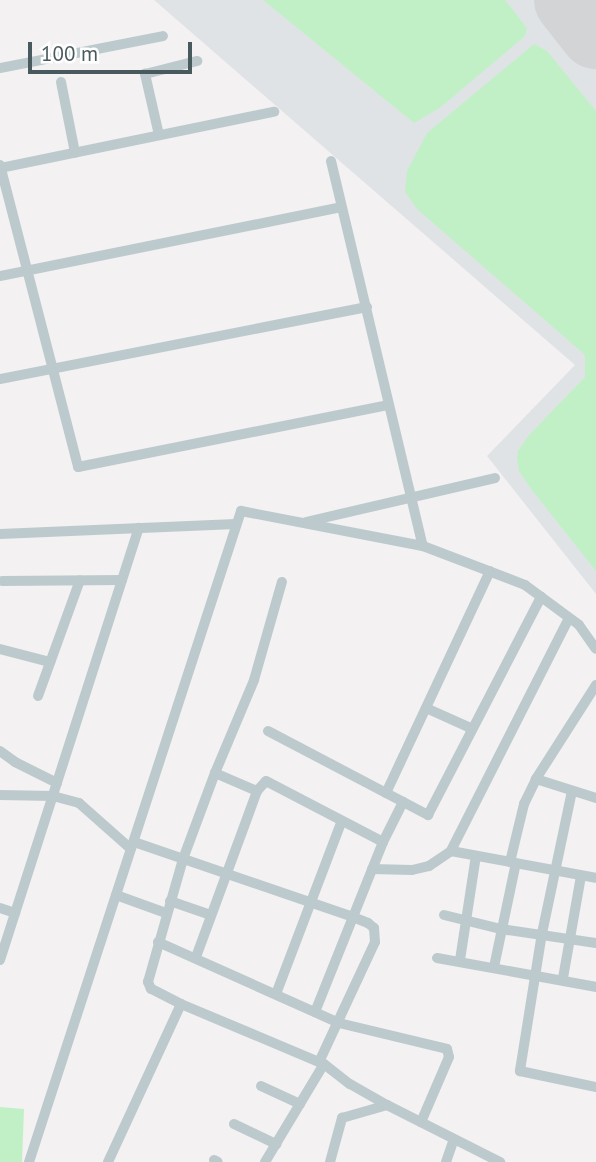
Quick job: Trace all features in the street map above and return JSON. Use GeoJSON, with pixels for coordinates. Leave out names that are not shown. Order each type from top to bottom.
{"type":"FeatureCollection","features":[{"type":"Feature","properties":{"kind":"street"},"geometry":{"type":"LineString","coordinates":[[0,68],[163,36]]}},
{"type":"Feature","properties":{"kind":"street"},"geometry":{"type":"LineString","coordinates":[[159,135],[145,74],[197,61]]}},
{"type":"Feature","properties":{"kind":"street"},"geometry":{"type":"LineString","coordinates":[[61,82],[75,153]]}},
{"type":"Feature","properties":{"kind":"street"},"geometry":{"type":"LineString","coordinates":[[274,112],[0,167],[80,468],[389,405]]}},
{"type":"Feature","properties":{"kind":"street"},"geometry":{"type":"LineString","coordinates":[[331,161],[423,546]]}},
{"type":"Feature","properties":{"kind":"street"},"geometry":{"type":"LineString","coordinates":[[0,276],[341,207]]}},
{"type":"Feature","properties":{"kind":"street"},"geometry":{"type":"LineString","coordinates":[[0,379],[367,307]]}},
{"type":"Feature","properties":{"kind":"street"},"geometry":{"type":"LineString","coordinates":[[302,523],[495,478]]}},
{"type":"Feature","properties":{"kind":"street"},"geometry":{"type":"LineString","coordinates":[[29,1162],[241,511],[423,546],[525,585],[579,625],[596,649]]}},
{"type":"Feature","properties":{"kind":"street"},"geometry":{"type":"LineString","coordinates":[[0,534],[236,524]]}},
{"type":"Feature","properties":{"kind":"street"},"geometry":{"type":"LineString","coordinates":[[0,960],[139,528]]}},
{"type":"Feature","properties":{"kind":"street"},"geometry":{"type":"LineString","coordinates":[[386,793],[490,572]]}},
{"type":"Feature","properties":{"kind":"street"},"geometry":{"type":"LineString","coordinates":[[38,696],[80,580]]}},
{"type":"Feature","properties":{"kind":"street"},"geometry":{"type":"LineString","coordinates":[[2,581],[122,580]]}},
{"type":"Feature","properties":{"kind":"street"},"geometry":{"type":"LineString","coordinates":[[282,582],[254,680],[183,859],[148,985],[181,1004],[321,1063],[350,1084],[387,1105],[500,1162]]}},
{"type":"Feature","properties":{"kind":"street"},"geometry":{"type":"LineString","coordinates":[[268,731],[428,815],[541,597]]}},
{"type":"Feature","properties":{"kind":"street"},"geometry":{"type":"LineString","coordinates":[[372,869],[393,871],[429,866],[451,851],[569,618]]}},
{"type":"Feature","properties":{"kind":"street"},"geometry":{"type":"LineString","coordinates":[[0,649],[50,662]]}},
{"type":"Feature","properties":{"kind":"street"},"geometry":{"type":"LineString","coordinates":[[494,967],[524,804],[536,779],[596,685]]}},
{"type":"Feature","properties":{"kind":"street"},"geometry":{"type":"LineString","coordinates":[[426,708],[473,729]]}},
{"type":"Feature","properties":{"kind":"street"},"geometry":{"type":"LineString","coordinates":[[0,751],[15,762],[57,783]]}},
{"type":"Feature","properties":{"kind":"street"},"geometry":{"type":"LineString","coordinates":[[215,774],[257,791]]}},
{"type":"Feature","properties":{"kind":"street"},"geometry":{"type":"LineString","coordinates":[[536,779],[596,798]]}},
{"type":"Feature","properties":{"kind":"street"},"geometry":{"type":"LineString","coordinates":[[196,957],[257,791],[266,781],[341,823],[383,842]]}},
{"type":"Feature","properties":{"kind":"street"},"geometry":{"type":"LineString","coordinates":[[572,791],[553,872],[520,1071],[596,1087]]}},
{"type":"Feature","properties":{"kind":"street"},"geometry":{"type":"LineString","coordinates":[[0,795],[53,796],[79,803],[132,846],[183,859],[310,902],[353,917],[374,928],[375,942],[340,1023],[300,1104],[265,1162]]}},
{"type":"Feature","properties":{"kind":"street"},"geometry":{"type":"LineString","coordinates":[[315,1012],[383,842],[403,802]]}},
{"type":"Feature","properties":{"kind":"street"},"geometry":{"type":"LineString","coordinates":[[276,994],[341,823]]}},
{"type":"Feature","properties":{"kind":"street"},"geometry":{"type":"LineString","coordinates":[[451,851],[596,878]]}},
{"type":"Feature","properties":{"kind":"street"},"geometry":{"type":"LineString","coordinates":[[460,960],[476,856]]}},
{"type":"Feature","properties":{"kind":"street"},"geometry":{"type":"LineString","coordinates":[[563,978],[581,876]]}},
{"type":"Feature","properties":{"kind":"street"},"geometry":{"type":"LineString","coordinates":[[116,895],[166,913]]}},
{"type":"Feature","properties":{"kind":"street"},"geometry":{"type":"LineString","coordinates":[[170,901],[211,915]]}},
{"type":"Feature","properties":{"kind":"street"},"geometry":{"type":"LineString","coordinates":[[0,908],[15,913]]}},
{"type":"Feature","properties":{"kind":"street"},"geometry":{"type":"LineString","coordinates":[[444,915],[501,929],[596,943]]}},
{"type":"Feature","properties":{"kind":"street"},"geometry":{"type":"LineString","coordinates":[[158,942],[340,1023],[447,1049],[449,1058],[421,1122]]}},
{"type":"Feature","properties":{"kind":"street"},"geometry":{"type":"LineString","coordinates":[[437,958],[563,978],[596,986]]}},
{"type":"Feature","properties":{"kind":"street"},"geometry":{"type":"LineString","coordinates":[[108,1162],[181,1004]]}},
{"type":"Feature","properties":{"kind":"street"},"geometry":{"type":"LineString","coordinates":[[261,1086],[300,1104]]}},
{"type":"Feature","properties":{"kind":"street"},"geometry":{"type":"LineString","coordinates":[[330,1162],[342,1118],[387,1105]]}},
{"type":"Feature","properties":{"kind":"street"},"geometry":{"type":"LineString","coordinates":[[234,1124],[276,1144]]}},
{"type":"Feature","properties":{"kind":"street"},"geometry":{"type":"LineString","coordinates":[[446,1162],[454,1139]]}},
{"type":"Feature","properties":{"kind":"shaded area"},"geometry":{"type":"Polygon","coordinates":[[[154,0],[596,0],[596,594],[487,456],[575,365],[154,0]]]}},
{"type":"Feature","properties":{"kind":"green space"},"geometry":{"type":"Polygon","coordinates":[[[263,0],[505,0],[527,28],[525,36],[441,107],[414,123],[263,0]]]}},
{"type":"Feature","properties":{"kind":"green space"},"geometry":{"type":"Polygon","coordinates":[[[534,44],[547,51],[596,111],[596,571],[531,489],[519,471],[517,458],[518,451],[529,435],[585,377],[585,355],[417,209],[405,192],[407,171],[427,133],[534,44]]]}},
{"type":"Feature","properties":{"kind":"green space"},"geometry":{"type":"Polygon","coordinates":[[[0,1107],[24,1109],[22,1162],[0,1162],[0,1107]]]}},
{"type":"Feature","properties":{"kind":"taxiway"},"geometry":{"type":"LineString","coordinates":[[574,0],[576,6]]}},
{"type":"Feature","properties":{"kind":"taxiway"},"geometry":{"type":"LineString","coordinates":[[591,25],[596,30]]}},
{"type":"Feature","properties":{"kind":"runway"},"geometry":{"type":"LineString","coordinates":[[571,0],[596,32]]}}]}
